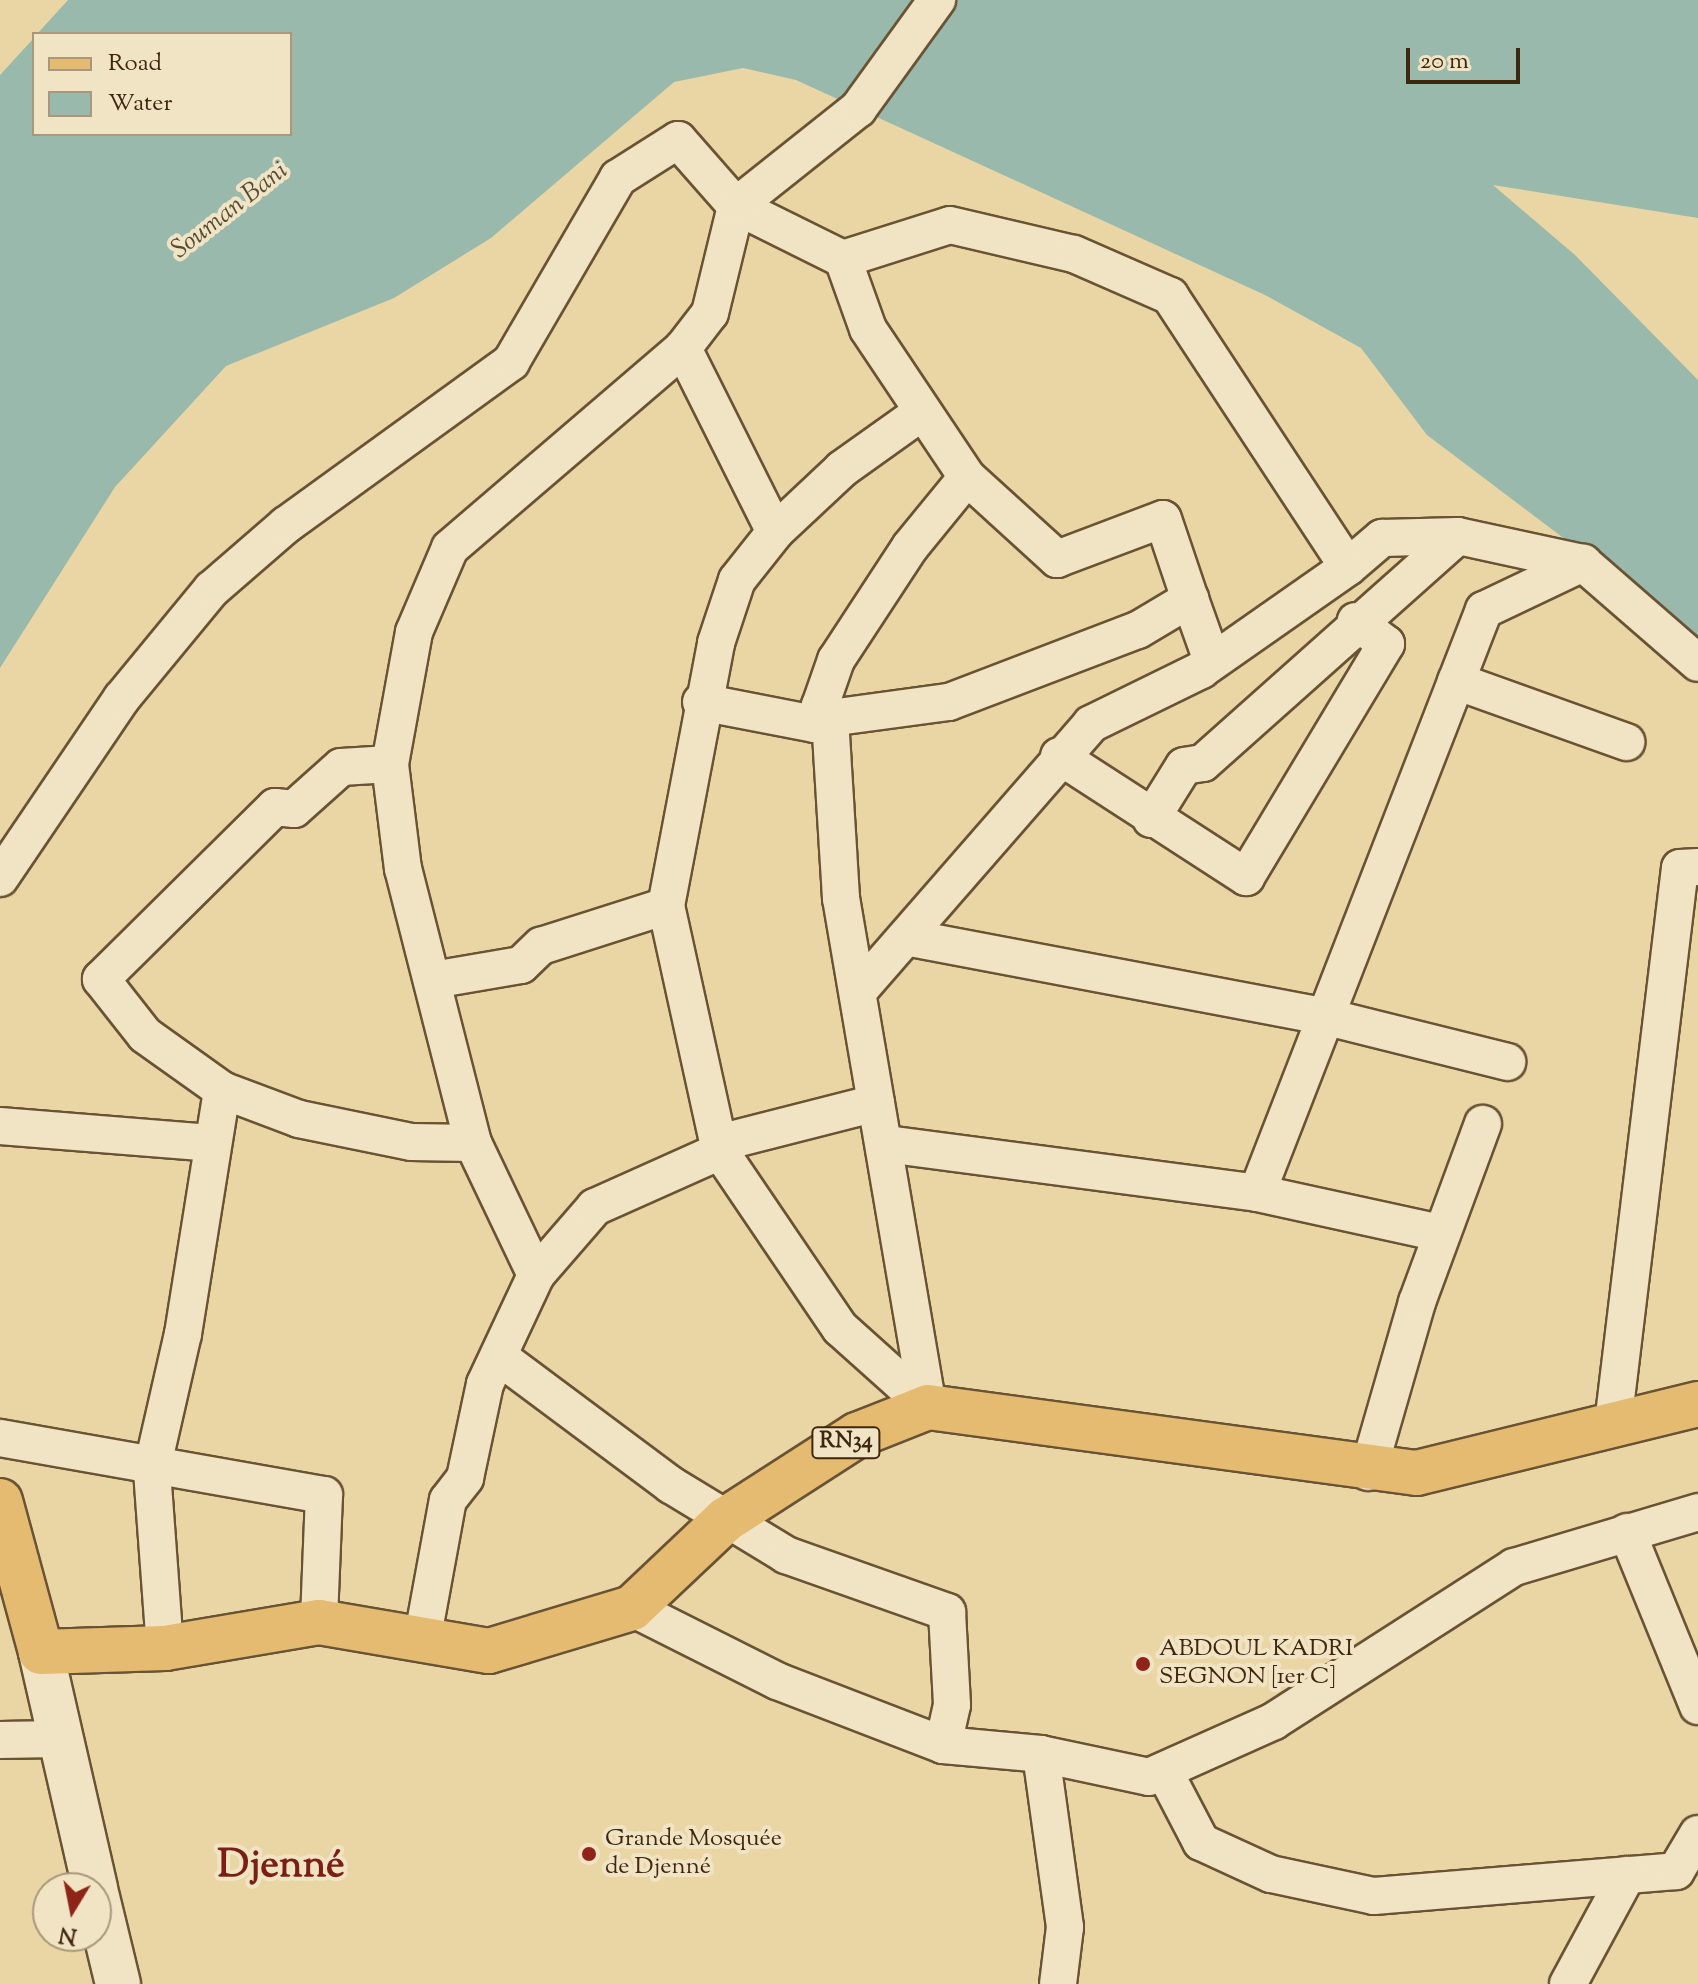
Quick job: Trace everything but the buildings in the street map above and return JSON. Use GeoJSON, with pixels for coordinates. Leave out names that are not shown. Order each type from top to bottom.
{"type":"FeatureCollection","features":[{"type":"Feature","properties":{"kind":"main road","name":"RN34"},"geometry":{"type":"LineString","coordinates":[[41,1652],[165,1648],[319,1622],[489,1651],[632,1608],[725,1520],[857,1435],[928,1407],[1368,1472],[1417,1473],[1613,1424],[1697,1409]]}},
{"type":"Feature","properties":{"kind":"main road"},"geometry":{"type":"LineString","coordinates":[[0,1501],[41,1652]]}},
{"type":"Feature","properties":{"kind":"street"},"geometry":{"type":"LineString","coordinates":[[536,1275],[473,1143],[403,869],[390,764],[414,632],[450,548],[683,348],[710,313],[736,206],[858,109],[937,0]]}},
{"type":"Feature","properties":{"kind":"street"},"geometry":{"type":"LineString","coordinates":[[0,878],[122,698],[212,589],[286,525],[511,362],[618,178],[678,140],[736,206],[843,259],[950,225],[1074,254],[1170,296],[1348,567]]}},
{"type":"Feature","properties":{"kind":"street"},"geometry":{"type":"LineString","coordinates":[[843,259],[868,329],[967,477],[1057,559],[1163,519],[1211,658]]}},
{"type":"Feature","properties":{"kind":"street"},"geometry":{"type":"LineString","coordinates":[[683,348],[775,532]]}},
{"type":"Feature","properties":{"kind":"street"},"geometry":{"type":"LineString","coordinates":[[922,412],[842,469],[775,532],[737,580],[701,702],[666,906],[720,1147],[840,1328],[928,1407]]}},
{"type":"Feature","properties":{"kind":"street"},"geometry":{"type":"LineString","coordinates":[[928,1407],[886,1144],[876,1103],[861,988],[841,898],[830,718],[820,706],[836,660],[910,547],[967,477]]}},
{"type":"Feature","properties":{"kind":"street"},"geometry":{"type":"LineString","coordinates":[[1151,819],[1184,766],[1203,763],[1356,621],[1458,536]]}},
{"type":"Feature","properties":{"kind":"street"},"geometry":{"type":"LineString","coordinates":[[861,988],[910,938],[1059,756],[1091,724],[1201,670],[1211,658],[1348,567],[1382,538],[1458,536],[1583,563],[1698,663]]}},
{"type":"Feature","properties":{"kind":"street"},"geometry":{"type":"LineString","coordinates":[[1257,1193],[1323,1016],[1484,610],[1583,563]]}},
{"type":"Feature","properties":{"kind":"street"},"geometry":{"type":"LineString","coordinates":[[701,702],[814,724],[830,718],[949,702],[1138,630],[1190,599]]}},
{"type":"Feature","properties":{"kind":"street"},"geometry":{"type":"LineString","coordinates":[[1059,756],[1151,819],[1246,877],[1386,644],[1356,621]]}},
{"type":"Feature","properties":{"kind":"street"},"geometry":{"type":"LineString","coordinates":[[1456,681],[1626,742]]}},
{"type":"Feature","properties":{"kind":"street"},"geometry":{"type":"LineString","coordinates":[[390,764],[341,767],[294,809],[275,807],[101,979],[145,1035],[222,1090],[299,1119],[411,1142],[473,1143]]}},
{"type":"Feature","properties":{"kind":"street"},"geometry":{"type":"LineString","coordinates":[[1613,1424],[1680,868],[1698,867]]}},
{"type":"Feature","properties":{"kind":"street"},"geometry":{"type":"LineString","coordinates":[[433,980],[521,965],[541,946],[666,906]]}},
{"type":"Feature","properties":{"kind":"street"},"geometry":{"type":"LineString","coordinates":[[910,938],[1323,1016],[1507,1062]]}},
{"type":"Feature","properties":{"kind":"street"},"geometry":{"type":"LineString","coordinates":[[165,1648],[152,1469],[183,1334],[210,1143],[222,1090]]}},
{"type":"Feature","properties":{"kind":"street"},"geometry":{"type":"LineString","coordinates":[[422,1641],[448,1500],[465,1478],[485,1384],[502,1359],[536,1275],[595,1207],[720,1147],[876,1103]]}},
{"type":"Feature","properties":{"kind":"street"},"geometry":{"type":"LineString","coordinates":[[1368,1472],[1441,1233],[1483,1124]]}},
{"type":"Feature","properties":{"kind":"street"},"geometry":{"type":"LineString","coordinates":[[0,1126],[210,1143]]}},
{"type":"Feature","properties":{"kind":"street"},"geometry":{"type":"LineString","coordinates":[[886,1144],[1257,1193],[1441,1233]]}},
{"type":"Feature","properties":{"kind":"street"},"geometry":{"type":"LineString","coordinates":[[502,1359],[725,1520],[786,1555],[947,1612],[952,1705],[943,1745]]}},
{"type":"Feature","properties":{"kind":"street"},"geometry":{"type":"LineString","coordinates":[[0,1438],[152,1469],[324,1495],[319,1622]]}},
{"type":"Feature","properties":{"kind":"street"},"geometry":{"type":"LineString","coordinates":[[632,1608],[777,1681],[943,1745],[1041,1754],[1149,1777],[1165,1773],[1274,1721],[1467,1591],[1564,1547],[1698,1512]]}},
{"type":"Feature","properties":{"kind":"street"},"geometry":{"type":"LineString","coordinates":[[1627,1532],[1698,1706]]}},
{"type":"Feature","properties":{"kind":"street"},"geometry":{"type":"LineString","coordinates":[[41,1652],[90,1872]]}},
{"type":"Feature","properties":{"kind":"street"},"geometry":{"type":"LineString","coordinates":[[0,1740],[59,1739]]}},
{"type":"Feature","properties":{"kind":"street"},"geometry":{"type":"LineString","coordinates":[[1041,1754],[1065,1927],[1058,1984]]}},
{"type":"Feature","properties":{"kind":"street"},"geometry":{"type":"LineString","coordinates":[[1165,1773],[1201,1842],[1304,1884],[1374,1896],[1460,1894],[1676,1871],[1698,1834]]}},
{"type":"Feature","properties":{"kind":"street"},"geometry":{"type":"LineString","coordinates":[[1568,1984],[1627,1875]]}},
{"type":"Feature","properties":{"kind":"street"},"geometry":{"type":"LineString","coordinates":[[110,1952],[118,1984]]}},
{"type":"Feature","properties":{"kind":"water","name":"Souman Bani"},"geometry":{"type":"Polygon","coordinates":[[[68,0],[1698,0],[1698,218],[1493,185],[1575,255],[1698,380],[1698,655],[1586,555],[1427,435],[1361,348],[1265,295],[796,80],[743,68],[674,82],[491,238],[394,298],[226,366],[115,487],[0,668],[0,75],[32,40],[32,136],[292,136],[292,32],[39,32],[68,0]]]}},
{"type":"Feature","properties":{"kind":"place","name":"ABDOUL KADRI SEGNON [1er C]"},"geometry":{"type":"Point","coordinates":[1143,1664]}},
{"type":"Feature","properties":{"kind":"place","name":"Grande Mosquée de Djenné"},"geometry":{"type":"Point","coordinates":[589,1854]}},
{"type":"Feature","properties":{"kind":"district","name":"Djenné"},"geometry":{"type":"Point","coordinates":[281,1867]}}]}
